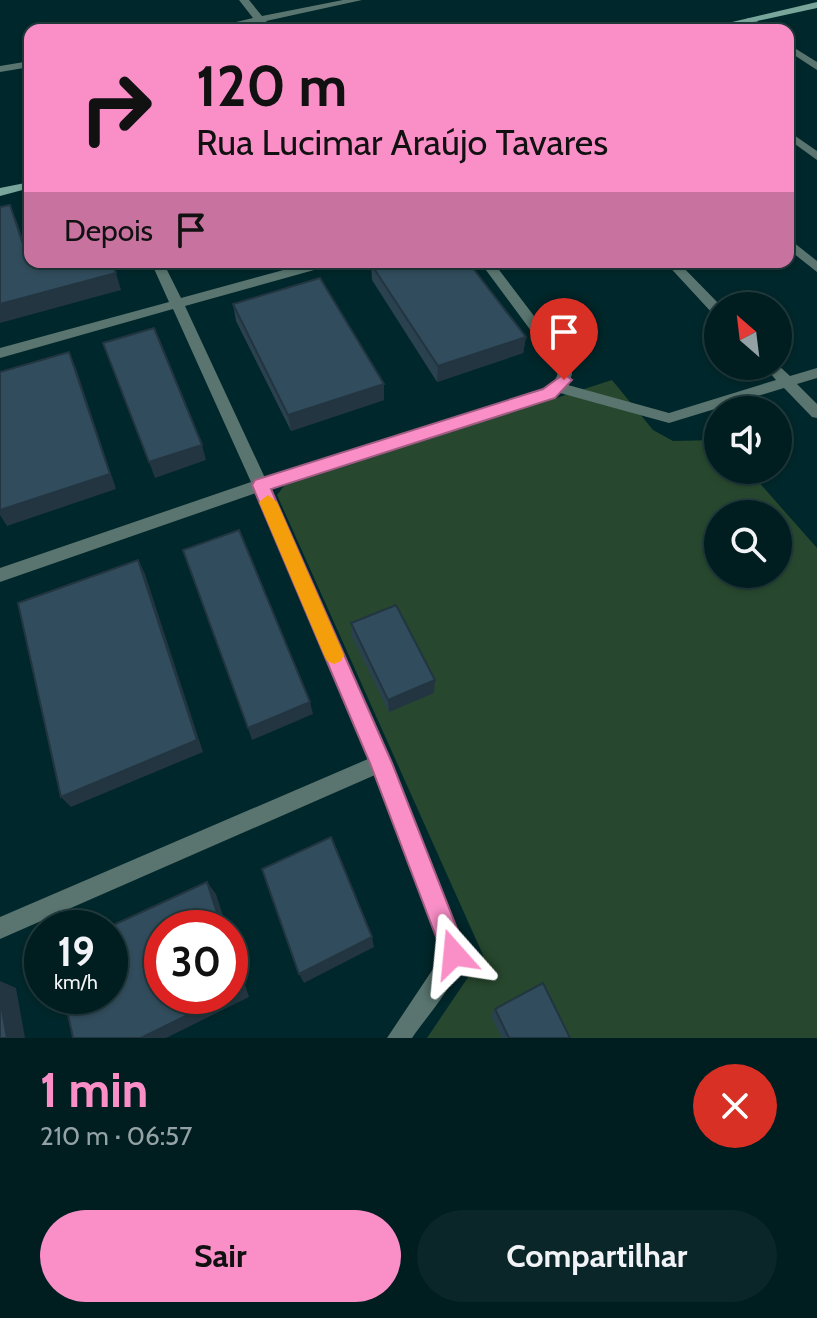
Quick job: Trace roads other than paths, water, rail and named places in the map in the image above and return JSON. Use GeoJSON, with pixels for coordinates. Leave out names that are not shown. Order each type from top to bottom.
{"type":"FeatureCollection","features":[{"type":"Feature","properties":{"kind":"street"},"geometry":{"type":"LineString","coordinates":[[244,0],[264,24]]}},
{"type":"Feature","properties":{"kind":"street"},"geometry":{"type":"LineString","coordinates":[[239,24],[357,0]]}},
{"type":"Feature","properties":{"kind":"street"},"geometry":{"type":"LineString","coordinates":[[731,24],[817,5]]}},
{"type":"Feature","properties":{"kind":"street"},"geometry":{"type":"LineString","coordinates":[[750,20],[756,24]]}},
{"type":"Feature","properties":{"kind":"street"},"geometry":{"type":"LineString","coordinates":[[794,51],[817,67]]}},
{"type":"Feature","properties":{"kind":"street"},"geometry":{"type":"LineString","coordinates":[[0,69],[24,65]]}},
{"type":"Feature","properties":{"kind":"street"},"geometry":{"type":"LineString","coordinates":[[794,139],[817,157]]}},
{"type":"Feature","properties":{"kind":"street"},"geometry":{"type":"LineString","coordinates":[[0,192],[24,186]]}},
{"type":"Feature","properties":{"kind":"street"},"geometry":{"type":"LineString","coordinates":[[794,247],[817,268]]}},
{"type":"Feature","properties":{"kind":"street"},"geometry":{"type":"LineString","coordinates":[[160,268],[261,485],[381,763],[454,954],[398,1038]]}},
{"type":"Feature","properties":{"kind":"street"},"geometry":{"type":"LineString","coordinates":[[0,353],[305,268]]}},
{"type":"Feature","properties":{"kind":"street"},"geometry":{"type":"LineString","coordinates":[[0,575],[261,485],[549,393],[561,383],[567,372],[564,365],[491,268]]}},
{"type":"Feature","properties":{"kind":"street"},"geometry":{"type":"LineString","coordinates":[[677,268],[704,296]]}},
{"type":"Feature","properties":{"kind":"street"},"geometry":{"type":"LineString","coordinates":[[561,383],[669,418],[817,373]]}},
{"type":"Feature","properties":{"kind":"street"},"geometry":{"type":"LineString","coordinates":[[785,380],[817,413]]}},
{"type":"Feature","properties":{"kind":"street"},"geometry":{"type":"LineString","coordinates":[[0,928],[381,763]]}}]}
